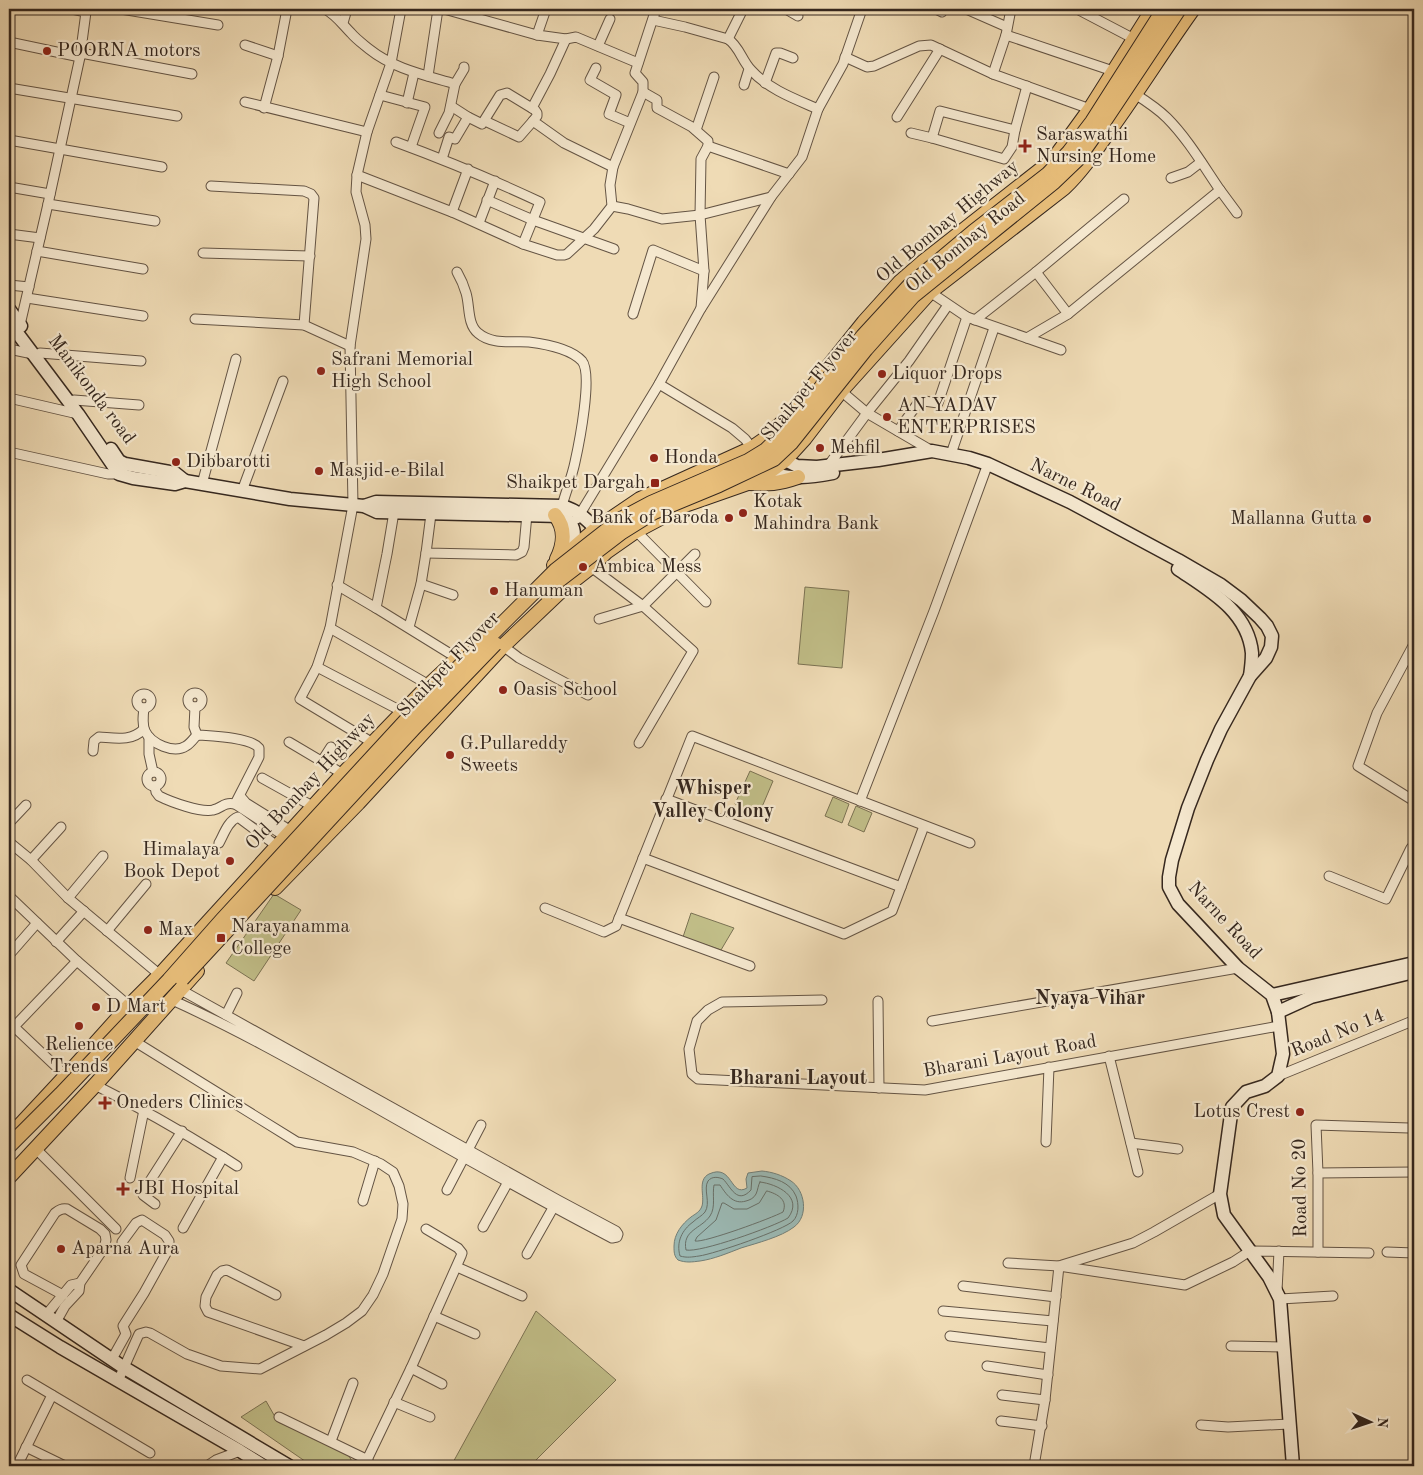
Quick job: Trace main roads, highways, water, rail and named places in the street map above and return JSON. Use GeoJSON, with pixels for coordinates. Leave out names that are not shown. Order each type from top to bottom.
{"type":"FeatureCollection","features":[{"type":"Feature","properties":{"kind":"main road","name":"Old Bombay Highway"},"geometry":{"type":"LineString","coordinates":[[9,1137],[343,774],[456,658],[484,634],[571,549],[596,529],[640,499],[752,448],[765,439],[788,417],[864,322],[900,282],[1053,160],[1090,109],[1153,9]]}},
{"type":"Feature","properties":{"kind":"main road","name":"Shaikpet Flyover"},"geometry":{"type":"LineString","coordinates":[[9,1146],[169,980],[228,912],[411,714],[556,570],[620,519],[650,503],[748,461],[766,450],[801,415],[863,336],[910,285],[973,232],[1048,174],[1069,152],[1092,122],[1164,9]]}},
{"type":"Feature","properties":{"kind":"main road","name":"Shaikpet Flyover"},"geometry":{"type":"LineString","coordinates":[[9,1165],[414,728],[558,581],[622,532],[654,512],[719,485],[774,459],[791,443],[866,348],[913,296],[1054,182],[1077,160],[1179,9]]}},
{"type":"Feature","properties":{"kind":"main road","name":"Old Bombay Road"},"geometry":{"type":"LineString","coordinates":[[333,828],[503,646],[564,588],[606,552],[636,531],[684,505],[748,483],[770,471],[784,460],[805,438],[841,392],[930,292],[1064,188],[1082,169],[1193,9]]}},
{"type":"Feature","properties":{"kind":"main road","name":"Manikonda road"},"geometry":{"type":"LineString","coordinates":[[9,309],[14,323],[78,414],[128,471]]}},
{"type":"Feature","properties":{"kind":"main road","name":"Manikonda road"},"geometry":{"type":"LineString","coordinates":[[37,354],[128,471],[155,476],[175,473],[186,482],[290,499],[358,506],[377,512],[528,514],[558,510]]}},
{"type":"Feature","properties":{"kind":"main road"},"geometry":{"type":"LineString","coordinates":[[752,448],[770,471]]}},
{"type":"Feature","properties":{"kind":"main road","name":"Narne Road"},"geometry":{"type":"LineString","coordinates":[[784,460],[797,466],[828,466],[932,451],[988,464],[1070,502],[1178,560],[1221,585],[1260,618],[1272,636],[1271,647],[1266,658],[1250,676],[1221,729],[1207,760],[1188,808],[1169,877],[1169,887],[1178,904],[1238,968],[1272,995]]}},
{"type":"Feature","properties":{"kind":"main road","name":"Narne Road"},"geometry":{"type":"LineString","coordinates":[[770,471],[779,475],[815,476],[934,457],[953,459],[986,469],[1136,545],[1173,566],[1214,593],[1242,623],[1248,636],[1252,655],[1250,676]]}},
{"type":"Feature","properties":{"kind":"main road"},"geometry":{"type":"LineString","coordinates":[[748,483],[769,484],[798,477]]}},
{"type":"Feature","properties":{"kind":"main road","name":"Manikonda road"},"geometry":{"type":"LineString","coordinates":[[358,506],[376,502],[558,510]]}},
{"type":"Feature","properties":{"kind":"main road"},"geometry":{"type":"LineString","coordinates":[[554,565],[560,554],[563,536],[558,510]]}},
{"type":"Feature","properties":{"kind":"main road","name":"Manikonda road"},"geometry":{"type":"LineString","coordinates":[[558,510],[561,516],[576,518],[596,529]]}},
{"type":"Feature","properties":{"kind":"main road"},"geometry":{"type":"LineString","coordinates":[[571,549],[576,518]]}},
{"type":"Feature","properties":{"kind":"main road"},"geometry":{"type":"LineString","coordinates":[[9,1177],[95,1085],[207,959],[333,828],[314,807]]}},
{"type":"Feature","properties":{"kind":"main road"},"geometry":{"type":"LineString","coordinates":[[1293,1466],[1278,1295],[1269,1277],[1224,1215],[1220,1194],[1232,1107],[1246,1092],[1264,1086],[1278,1076],[1283,1054],[1278,1012],[1272,995],[1414,964]]}},
{"type":"Feature","properties":{"kind":"main road"},"geometry":{"type":"LineString","coordinates":[[1278,1012],[1311,997],[1414,972]]}},
{"type":"Feature","properties":{"kind":"main road"},"geometry":{"type":"LineString","coordinates":[[9,1290],[123,1367],[289,1466]]}},
{"type":"Feature","properties":{"kind":"main road"},"geometry":{"type":"LineString","coordinates":[[9,1315],[60,1347],[264,1466]]}},
{"type":"Feature","properties":{"kind":"main road"},"geometry":{"type":"LineString","coordinates":[[60,1347],[70,1331]]}},
{"type":"Feature","properties":{"kind":"water"},"geometry":{"type":"Polygon","coordinates":[[[762,1171],[781,1175],[796,1185],[803,1203],[802,1216],[799,1222],[789,1231],[776,1237],[716,1257],[692,1262],[678,1260],[674,1252],[675,1237],[685,1223],[701,1208],[703,1202],[702,1184],[705,1177],[717,1172],[723,1173],[741,1190],[747,1188],[746,1179],[748,1173],[762,1171]]]}},
{"type":"Feature","properties":{"kind":"place","name":"POORNA motors"},"geometry":{"type":"Point","coordinates":[47,51]}},
{"type":"Feature","properties":{"kind":"place","name":"Saraswathi Nursing Home"},"geometry":{"type":"Point","coordinates":[1025,146]}},
{"type":"Feature","properties":{"kind":"place","name":"Safrani Memorial High School"},"geometry":{"type":"Point","coordinates":[321,371]}},
{"type":"Feature","properties":{"kind":"place","name":"Liquor Drops"},"geometry":{"type":"Point","coordinates":[882,374]}},
{"type":"Feature","properties":{"kind":"place","name":"AN YADAV ENTERPRISES"},"geometry":{"type":"Point","coordinates":[887,417]}},
{"type":"Feature","properties":{"kind":"place","name":"Mehfil"},"geometry":{"type":"Point","coordinates":[820,448]}},
{"type":"Feature","properties":{"kind":"place","name":"Honda"},"geometry":{"type":"Point","coordinates":[654,458]}},
{"type":"Feature","properties":{"kind":"place","name":"Dibbarotti"},"geometry":{"type":"Point","coordinates":[176,462]}},
{"type":"Feature","properties":{"kind":"place","name":"Masjid-e-Bilal"},"geometry":{"type":"Point","coordinates":[319,471]}},
{"type":"Feature","properties":{"kind":"place","name":"Shaikpet Dargah"},"geometry":{"type":"Point","coordinates":[655,483]}},
{"type":"Feature","properties":{"kind":"place","name":"Kotak Mahindra Bank"},"geometry":{"type":"Point","coordinates":[743,513]}},
{"type":"Feature","properties":{"kind":"place","name":"Bank of Baroda"},"geometry":{"type":"Point","coordinates":[729,518]}},
{"type":"Feature","properties":{"kind":"place","name":"Mallanna Gutta"},"geometry":{"type":"Point","coordinates":[1367,519]}},
{"type":"Feature","properties":{"kind":"place","name":"Ambica Mess"},"geometry":{"type":"Point","coordinates":[583,567]}},
{"type":"Feature","properties":{"kind":"place","name":"Hanuman"},"geometry":{"type":"Point","coordinates":[494,591]}},
{"type":"Feature","properties":{"kind":"place","name":"Oasis School"},"geometry":{"type":"Point","coordinates":[503,690]}},
{"type":"Feature","properties":{"kind":"place","name":"G.Pullareddy Sweets"},"geometry":{"type":"Point","coordinates":[450,755]}},
{"type":"Feature","properties":{"kind":"place","name":"Himalaya Book Depot"},"geometry":{"type":"Point","coordinates":[230,861]}},
{"type":"Feature","properties":{"kind":"place","name":"Max"},"geometry":{"type":"Point","coordinates":[148,930]}},
{"type":"Feature","properties":{"kind":"place","name":"Narayanamma College"},"geometry":{"type":"Point","coordinates":[221,938]}},
{"type":"Feature","properties":{"kind":"place","name":"D Mart"},"geometry":{"type":"Point","coordinates":[96,1007]}},
{"type":"Feature","properties":{"kind":"place","name":"Relience Trends"},"geometry":{"type":"Point","coordinates":[79,1026]}},
{"type":"Feature","properties":{"kind":"place","name":"Oneders Clinics"},"geometry":{"type":"Point","coordinates":[105,1103]}},
{"type":"Feature","properties":{"kind":"place","name":"Lotus Crest"},"geometry":{"type":"Point","coordinates":[1300,1112]}},
{"type":"Feature","properties":{"kind":"place","name":"JBI Hospital"},"geometry":{"type":"Point","coordinates":[123,1189]}},
{"type":"Feature","properties":{"kind":"place","name":"Aparna Aura"},"geometry":{"type":"Point","coordinates":[61,1249]}},
{"type":"Feature","properties":{"kind":"district","name":"Whisper Valley Colony"},"geometry":{"type":"Point","coordinates":[713,800]}},
{"type":"Feature","properties":{"kind":"district","name":"Nyaya Vihar"},"geometry":{"type":"Point","coordinates":[1090,999]}},
{"type":"Feature","properties":{"kind":"district","name":"Bharani Layout"},"geometry":{"type":"Point","coordinates":[798,1079]}}]}
